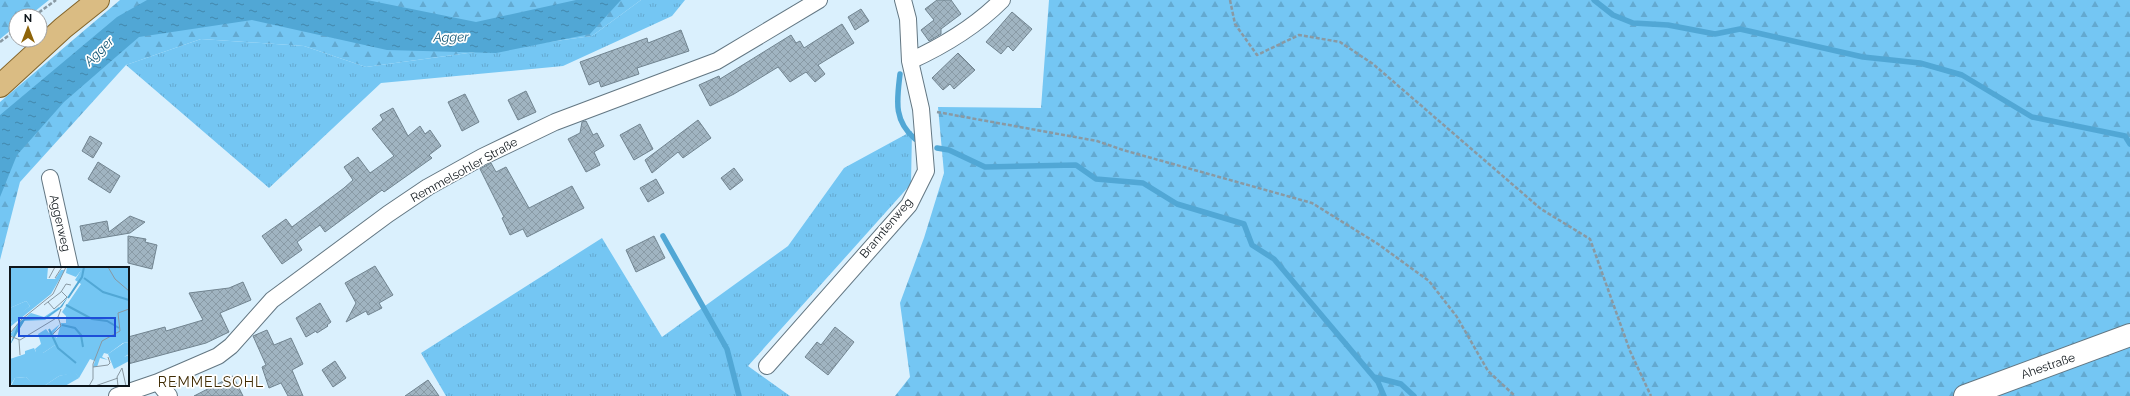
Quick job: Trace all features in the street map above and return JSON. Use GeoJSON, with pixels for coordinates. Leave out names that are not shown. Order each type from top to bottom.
{"type":"FeatureCollection","features":[{"type":"Feature","properties":{"kind":"main road"},"geometry":{"type":"LineString","coordinates":[[0,86],[63,28],[98,0]]}},
{"type":"Feature","properties":{"kind":"main road","name":"Ahestraße"},"geometry":{"type":"LineString","coordinates":[[1965,396],[2130,336]]}},
{"type":"Feature","properties":{"kind":"street","name":"Remmelsohler Straße"},"geometry":{"type":"LineString","coordinates":[[117,396],[158,382],[218,356],[231,346],[272,300],[428,186],[482,157],[555,122],[717,61],[819,0]]}},
{"type":"Feature","properties":{"kind":"street","name":"Branntenweg"},"geometry":{"type":"LineString","coordinates":[[767,366],[909,205],[926,171],[921,109],[910,61],[908,19],[904,0]]}},
{"type":"Feature","properties":{"kind":"street"},"geometry":{"type":"LineString","coordinates":[[910,61],[937,48],[991,11],[1002,0]]}},
{"type":"Feature","properties":{"kind":"street","name":"Aggerweg"},"geometry":{"type":"LineString","coordinates":[[50,178],[70,267]]}},
{"type":"Feature","properties":{"kind":"street"},"geometry":{"type":"LineString","coordinates":[[158,382],[169,396]]}},
{"type":"Feature","properties":{"kind":"street"},"geometry":{"type":"LineString","coordinates":[[109,386],[113,396]]}},
{"type":"Feature","properties":{"kind":"path"},"geometry":{"type":"LineString","coordinates":[[45,8],[56,0]]}},
{"type":"Feature","properties":{"kind":"path"},"geometry":{"type":"LineString","coordinates":[[1230,0],[1235,24],[1257,55],[1299,35],[1340,42],[1372,64],[1541,209],[1590,239],[1630,351],[1651,396]]}},
{"type":"Feature","properties":{"kind":"path"},"geometry":{"type":"LineString","coordinates":[[921,109],[1097,141],[1123,150],[1312,203],[1378,244],[1430,282],[1457,318],[1488,371],[1515,396]]}},
{"type":"Feature","properties":{"kind":"green space"},"geometry":{"type":"Polygon","coordinates":[[[0,0],[49,0],[39,8],[8,8],[8,32],[0,39],[0,0]]]}},
{"type":"Feature","properties":{"kind":"green space"},"geometry":{"type":"Polygon","coordinates":[[[120,0],[641,0],[592,36],[366,67],[304,46],[201,39],[126,65],[20,182],[0,260],[0,102],[120,0]]]}},
{"type":"Feature","properties":{"kind":"green space"},"geometry":{"type":"Polygon","coordinates":[[[641,0],[685,0],[672,16],[563,66],[381,83],[269,188],[126,65],[201,39],[304,46],[366,67],[592,36],[641,0]]]}},
{"type":"Feature","properties":{"kind":"green space"},"geometry":{"type":"Polygon","coordinates":[[[1049,0],[2130,0],[2130,396],[895,396],[910,377],[900,303],[924,238],[944,173],[938,107],[1041,108],[1049,0]]]}},
{"type":"Feature","properties":{"kind":"green space"},"geometry":{"type":"Polygon","coordinates":[[[912,131],[911,184],[748,366],[790,396],[446,396],[421,353],[602,238],[662,337],[788,246],[844,168],[912,131]]]}},
{"type":"Feature","properties":{"kind":"water","name":"Agger"},"geometry":{"type":"Polygon","coordinates":[[[147,0],[367,0],[476,22],[576,0],[621,0],[590,34],[496,53],[387,50],[252,20],[139,37],[64,102],[17,155],[0,197],[0,115],[117,17],[147,0]]]}},
{"type":"Feature","properties":{"kind":"building"},"geometry":{"type":"Polygon","coordinates":[[[937,0],[951,0],[961,14],[941,29],[941,34],[929,41],[921,30],[934,20],[925,9],[937,0]]]}},
{"type":"Feature","properties":{"kind":"building"},"geometry":{"type":"Polygon","coordinates":[[[861,9],[869,21],[855,30],[848,17],[861,9]]]}},
{"type":"Feature","properties":{"kind":"building"},"geometry":{"type":"Polygon","coordinates":[[[1012,12],[1032,29],[1013,51],[1008,46],[1001,54],[986,42],[1012,12]]]}},
{"type":"Feature","properties":{"kind":"building"},"geometry":{"type":"Polygon","coordinates":[[[842,24],[854,43],[818,65],[825,74],[815,82],[806,72],[790,82],[778,67],[734,94],[710,106],[699,85],[719,76],[720,79],[791,35],[796,43],[800,41],[804,48],[842,24]]]}},
{"type":"Feature","properties":{"kind":"building"},"geometry":{"type":"Polygon","coordinates":[[[681,30],[689,51],[637,68],[639,74],[601,87],[599,81],[589,85],[580,62],[647,38],[648,43],[681,30]]]}},
{"type":"Feature","properties":{"kind":"building"},"geometry":{"type":"Polygon","coordinates":[[[958,53],[975,70],[954,89],[950,84],[943,90],[932,78],[958,53]]]}},
{"type":"Feature","properties":{"kind":"building"},"geometry":{"type":"Polygon","coordinates":[[[526,91],[536,112],[518,120],[508,100],[526,91]]]}},
{"type":"Feature","properties":{"kind":"building"},"geometry":{"type":"Polygon","coordinates":[[[465,94],[479,122],[462,131],[448,102],[465,94]]]}},
{"type":"Feature","properties":{"kind":"building"},"geometry":{"type":"Polygon","coordinates":[[[393,108],[408,136],[420,126],[425,134],[430,130],[441,146],[429,155],[432,158],[384,192],[382,190],[325,232],[320,225],[297,242],[302,250],[282,264],[262,236],[286,219],[292,227],[344,188],[353,180],[344,167],[358,157],[370,173],[394,156],[372,129],[383,120],[380,115],[393,108]]]}},
{"type":"Feature","properties":{"kind":"building"},"geometry":{"type":"Polygon","coordinates":[[[698,120],[711,138],[683,158],[678,152],[652,173],[645,160],[698,120]]]}},
{"type":"Feature","properties":{"kind":"building"},"geometry":{"type":"Polygon","coordinates":[[[586,121],[593,135],[597,133],[604,146],[594,152],[600,165],[586,172],[568,139],[580,133],[582,122],[586,121]]]}},
{"type":"Feature","properties":{"kind":"building"},"geometry":{"type":"Polygon","coordinates":[[[640,124],[653,149],[634,160],[620,135],[640,124]]]}},
{"type":"Feature","properties":{"kind":"building"},"geometry":{"type":"Polygon","coordinates":[[[90,136],[102,143],[93,158],[82,151],[90,136]]]}},
{"type":"Feature","properties":{"kind":"building"},"geometry":{"type":"Polygon","coordinates":[[[98,162],[120,176],[110,193],[88,179],[98,162]]]}},
{"type":"Feature","properties":{"kind":"building"},"geometry":{"type":"Polygon","coordinates":[[[491,163],[496,172],[506,167],[529,208],[572,186],[584,208],[527,237],[523,229],[510,235],[502,218],[504,217],[480,169],[491,163]]]}},
{"type":"Feature","properties":{"kind":"building"},"geometry":{"type":"Polygon","coordinates":[[[734,168],[743,180],[730,190],[721,178],[734,168]]]}},
{"type":"Feature","properties":{"kind":"building"},"geometry":{"type":"Polygon","coordinates":[[[656,179],[664,193],[648,202],[640,188],[656,179]]]}},
{"type":"Feature","properties":{"kind":"building"},"geometry":{"type":"Polygon","coordinates":[[[130,216],[145,222],[130,233],[83,241],[80,226],[107,221],[109,232],[130,216]]]}},
{"type":"Feature","properties":{"kind":"building"},"geometry":{"type":"Polygon","coordinates":[[[128,236],[146,239],[145,242],[157,245],[152,269],[128,263],[128,236]]]}},
{"type":"Feature","properties":{"kind":"building"},"geometry":{"type":"Polygon","coordinates":[[[654,236],[665,258],[636,272],[626,250],[654,236]]]}},
{"type":"Feature","properties":{"kind":"building"},"geometry":{"type":"Polygon","coordinates":[[[375,266],[393,295],[379,303],[382,308],[368,315],[366,311],[346,322],[356,303],[345,283],[375,266]]]}},
{"type":"Feature","properties":{"kind":"building"},"geometry":{"type":"Polygon","coordinates":[[[243,282],[251,300],[220,313],[229,332],[206,343],[129,364],[129,337],[165,327],[166,331],[203,320],[189,293],[229,288],[243,282]]]}},
{"type":"Feature","properties":{"kind":"building"},"geometry":{"type":"Polygon","coordinates":[[[320,303],[331,322],[327,325],[328,326],[317,333],[316,331],[306,337],[296,318],[320,303]]]}},
{"type":"Feature","properties":{"kind":"building"},"geometry":{"type":"Polygon","coordinates":[[[835,327],[854,342],[828,375],[805,357],[817,342],[821,345],[835,327]]]}},
{"type":"Feature","properties":{"kind":"building"},"geometry":{"type":"Polygon","coordinates":[[[267,330],[274,345],[291,338],[303,364],[292,370],[303,396],[288,396],[281,383],[269,388],[262,367],[266,365],[253,336],[267,330]]]}},
{"type":"Feature","properties":{"kind":"building"},"geometry":{"type":"Polygon","coordinates":[[[335,361],[346,378],[333,387],[322,370],[335,361]]]}},
{"type":"Feature","properties":{"kind":"building"},"geometry":{"type":"Polygon","coordinates":[[[233,376],[243,396],[194,396],[233,376]]]}},
{"type":"Feature","properties":{"kind":"building"},"geometry":{"type":"Polygon","coordinates":[[[428,380],[439,396],[405,396],[428,380]]]}},
{"type":"Feature","properties":{"kind":"waterway"},"geometry":{"type":"LineString","coordinates":[[1594,0],[1613,15],[1633,23],[1668,25],[1715,34],[1740,29],[1863,57],[1920,63],[1962,75],[2032,117],[2125,136],[2130,144]]}},
{"type":"Feature","properties":{"kind":"waterway"},"geometry":{"type":"LineString","coordinates":[[900,74],[898,109],[903,124],[915,139]]}},
{"type":"Feature","properties":{"kind":"waterway"},"geometry":{"type":"LineString","coordinates":[[937,148],[949,150],[985,167],[1076,165],[1096,179],[1143,183],[1177,204],[1244,224],[1252,245],[1274,259],[1378,382],[1384,396]]}},
{"type":"Feature","properties":{"kind":"waterway"},"geometry":{"type":"LineString","coordinates":[[663,236],[727,349],[739,396]]}},
{"type":"Feature","properties":{"kind":"waterway"},"geometry":{"type":"LineString","coordinates":[[1374,377],[1401,384],[1414,396]]}},
{"type":"Feature","properties":{"kind":"district","name":"REMMELSOHL"},"geometry":{"type":"Point","coordinates":[211,382]}}]}
